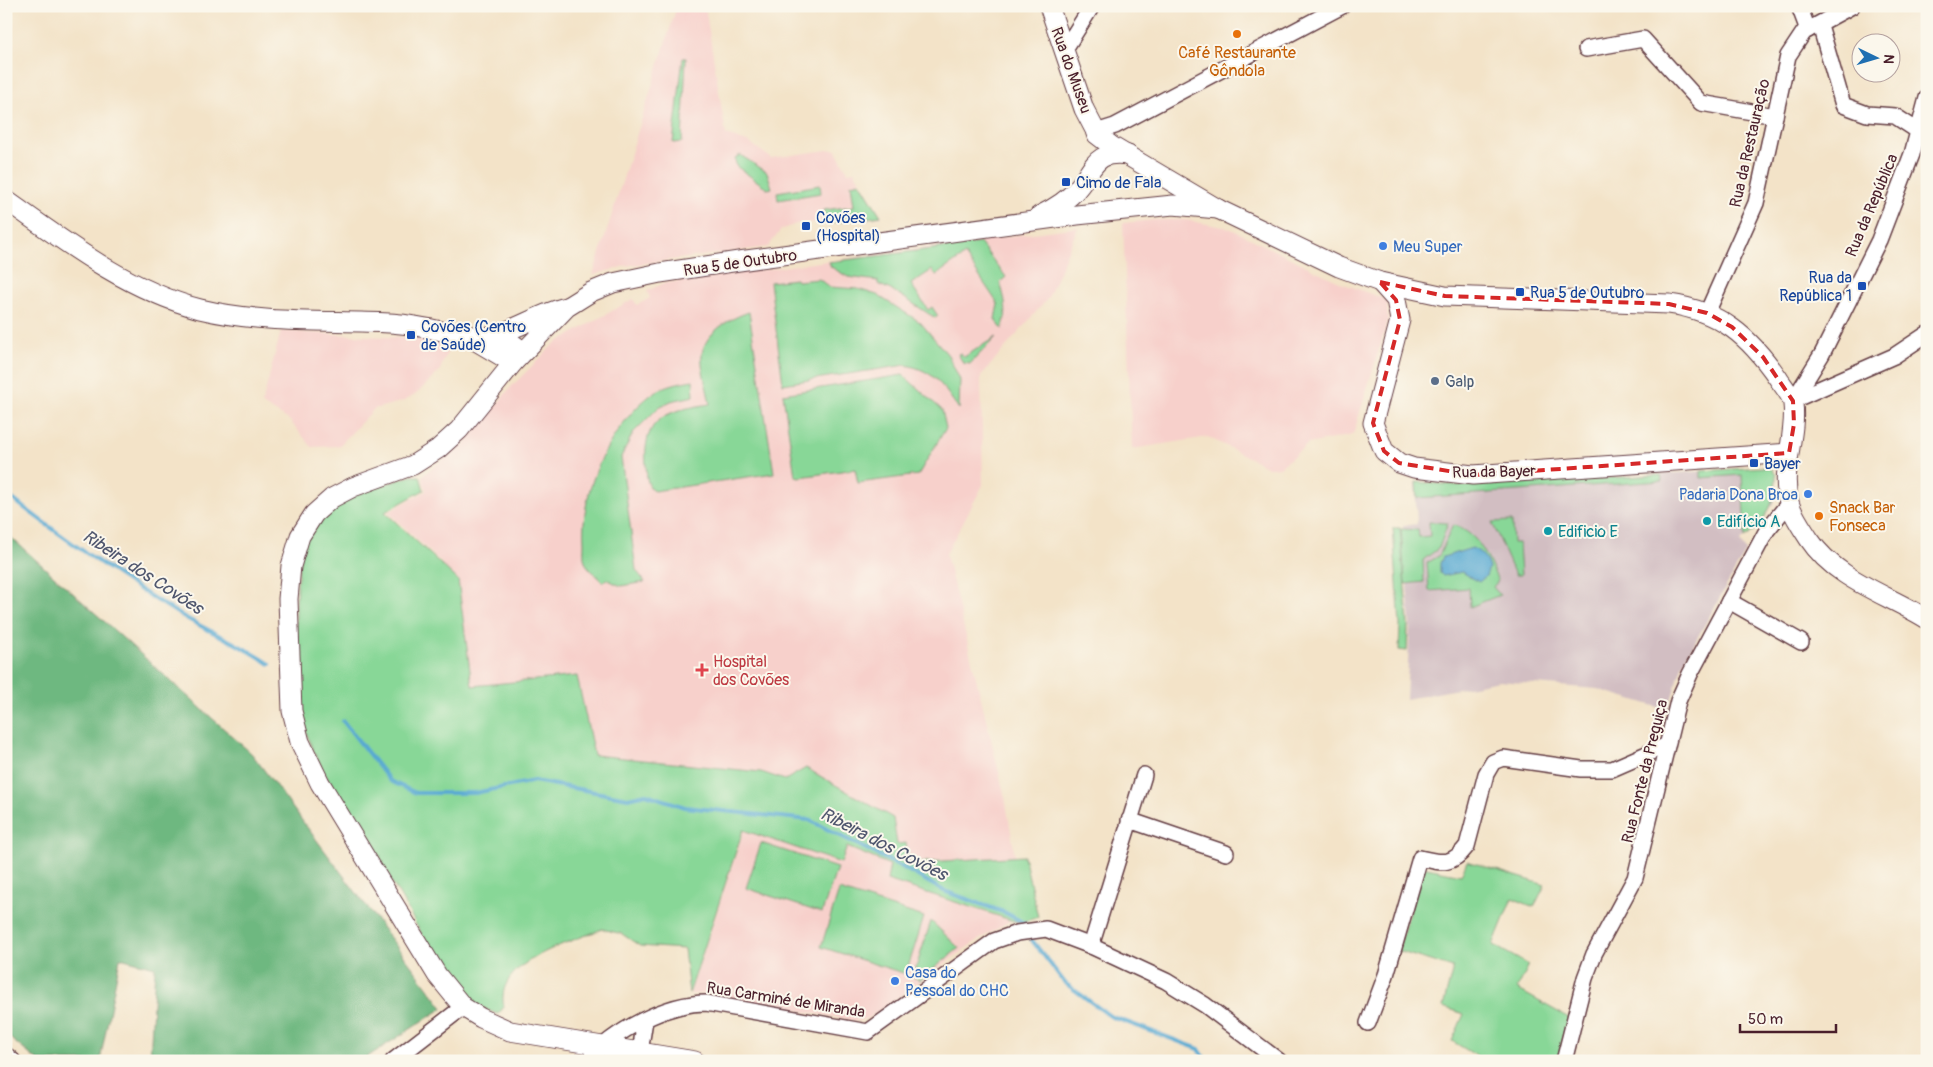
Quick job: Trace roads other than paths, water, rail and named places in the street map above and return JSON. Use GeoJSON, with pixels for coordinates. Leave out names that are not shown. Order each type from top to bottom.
{"type":"FeatureCollection","features":[{"type":"Feature","properties":{"kind":"street","name":"Rua do Museu"},"geometry":{"type":"LineString","coordinates":[[1049,6],[1084,109],[1096,133]]}},
{"type":"Feature","properties":{"kind":"street"},"geometry":{"type":"LineString","coordinates":[[1065,49],[1092,6]]}},
{"type":"Feature","properties":{"kind":"street"},"geometry":{"type":"LineString","coordinates":[[1096,133],[1115,126],[1342,6]]}},
{"type":"Feature","properties":{"kind":"street"},"geometry":{"type":"LineString","coordinates":[[1799,6],[1814,28],[1843,105],[1866,114],[1895,116],[1918,131]]}},
{"type":"Feature","properties":{"kind":"street","name":"Rua da Restauração"},"geometry":{"type":"LineString","coordinates":[[1707,313],[1756,203],[1788,56],[1804,32],[1852,6]]}},
{"type":"Feature","properties":{"kind":"street"},"geometry":{"type":"LineString","coordinates":[[1586,49],[1642,39],[1701,103],[1775,116]]}},
{"type":"Feature","properties":{"kind":"street","name":"Rua da República"},"geometry":{"type":"LineString","coordinates":[[1793,401],[1822,354],[1878,240],[1912,154],[1927,98]]}},
{"type":"Feature","properties":{"kind":"street"},"geometry":{"type":"LineString","coordinates":[[1096,133],[1128,155],[1218,209],[1339,267],[1380,282],[1433,294],[1669,304],[1691,307],[1707,313],[1732,327],[1763,357],[1793,401],[1794,424],[1787,482],[1789,503],[1809,539],[1833,567],[1927,619]]}},
{"type":"Feature","properties":{"kind":"street"},"geometry":{"type":"LineString","coordinates":[[1093,164],[1096,133]]}},
{"type":"Feature","properties":{"kind":"street"},"geometry":{"type":"LineString","coordinates":[[1128,155],[1106,155],[1093,164],[1079,186],[1080,197],[1085,207],[1092,213],[1187,205],[1218,209]]}},
{"type":"Feature","properties":{"kind":"street"},"geometry":{"type":"LineString","coordinates":[[1152,207],[1160,200],[1164,191],[1164,182],[1160,174]]}},
{"type":"Feature","properties":{"kind":"street","name":"Rua 5 de Outubro"},"geometry":{"type":"LineString","coordinates":[[1026,222],[1064,201],[1079,186]]}},
{"type":"Feature","properties":{"kind":"street"},"geometry":{"type":"LineString","coordinates":[[6,200],[134,285],[163,298],[200,309],[283,321],[412,325],[466,336],[518,357]]}},
{"type":"Feature","properties":{"kind":"street","name":"Rua 5 de Outubro"},"geometry":{"type":"LineString","coordinates":[[463,1007],[432,966],[320,783],[300,742],[292,711],[288,599],[291,566],[300,536],[314,514],[332,498],[354,487],[413,465],[438,449],[459,430],[518,357],[567,307],[592,292],[613,283],[643,276],[1092,213]]}},
{"type":"Feature","properties":{"kind":"street"},"geometry":{"type":"LineString","coordinates":[[1380,282],[1396,300],[1400,320]]}},
{"type":"Feature","properties":{"kind":"street"},"geometry":{"type":"LineString","coordinates":[[1400,320],[1413,303],[1433,294]]}},
{"type":"Feature","properties":{"kind":"street"},"geometry":{"type":"LineString","coordinates":[[466,336],[490,336],[509,332],[544,313],[567,307]]}},
{"type":"Feature","properties":{"kind":"street","name":"Rua da Bayer"},"geometry":{"type":"LineString","coordinates":[[1400,320],[1373,424],[1384,451],[1399,463],[1414,468],[1472,475],[1789,453]]}},
{"type":"Feature","properties":{"kind":"street"},"geometry":{"type":"LineString","coordinates":[[1793,401],[1894,356],[1927,334]]}},
{"type":"Feature","properties":{"kind":"street"},"geometry":{"type":"LineString","coordinates":[[490,336],[512,342],[518,357]]}},
{"type":"Feature","properties":{"kind":"street","name":"Rua Fonte da Preguiça"},"geometry":{"type":"LineString","coordinates":[[1564,1061],[1591,962],[1635,878],[1678,701],[1690,674],[1767,530],[1789,503]]}},
{"type":"Feature","properties":{"kind":"street"},"geometry":{"type":"LineString","coordinates":[[1729,601],[1801,642]]}},
{"type":"Feature","properties":{"kind":"street"},"geometry":{"type":"LineString","coordinates":[[1368,1023],[1386,975],[1420,858],[1440,863],[1451,861],[1467,846],[1486,774],[1493,762],[1503,758],[1581,769],[1612,769],[1667,745]]}},
{"type":"Feature","properties":{"kind":"street"},"geometry":{"type":"LineString","coordinates":[[1091,946],[1144,775]]}},
{"type":"Feature","properties":{"kind":"street"},"geometry":{"type":"LineString","coordinates":[[1129,820],[1226,853]]}},
{"type":"Feature","properties":{"kind":"street","name":"Rua Carminé de Miranda"},"geometry":{"type":"LineString","coordinates":[[588,1061],[601,1046],[645,1020],[677,1006],[690,1003],[706,1003],[868,1032],[994,941],[1017,933],[1046,929],[1091,946],[1166,980],[1205,1005],[1279,1061]]}},
{"type":"Feature","properties":{"kind":"street"},"geometry":{"type":"LineString","coordinates":[[394,1061],[463,1007],[481,1018],[510,1031],[695,1061]]}},
{"type":"Feature","properties":{"kind":"street"},"geometry":{"type":"LineString","coordinates":[[640,1052],[645,1020]]}},
{"type":"Feature","properties":{"kind":"street"},"geometry":{"type":"LineString","coordinates":[[6,1055],[13,1061]]}},
{"type":"Feature","properties":{"kind":"water"},"geometry":{"type":"Polygon","coordinates":[[[1472,548],[1483,556],[1489,568],[1486,576],[1479,582],[1462,572],[1443,576],[1440,573],[1440,563],[1443,557],[1472,548]]]}},
{"type":"Feature","properties":{"kind":"waterway","name":"Ribeira dos Covões"},"geometry":{"type":"LineString","coordinates":[[6,494],[113,572],[179,614],[248,650],[270,664]]}},
{"type":"Feature","properties":{"kind":"waterway","name":"Ribeira dos Covões"},"geometry":{"type":"LineString","coordinates":[[343,721],[390,781],[416,793],[475,793],[534,781],[628,798],[646,794],[685,807],[809,820],[902,867],[944,891],[1006,913],[1024,923]]}},
{"type":"Feature","properties":{"kind":"waterway","name":"Ribeira dos Covões"},"geometry":{"type":"LineString","coordinates":[[1031,939],[1065,983],[1110,1016],[1199,1049],[1206,1061]]}},
{"type":"Feature","properties":{"kind":"place","name":"Café Restaurante Gôndola"},"geometry":{"type":"Point","coordinates":[1237,34]}},
{"type":"Feature","properties":{"kind":"place","name":"Cimo de Fala"},"geometry":{"type":"Point","coordinates":[1066,182]}},
{"type":"Feature","properties":{"kind":"place","name":"Covões (Hospital)"},"geometry":{"type":"Point","coordinates":[806,226]}},
{"type":"Feature","properties":{"kind":"place","name":"Meu Super"},"geometry":{"type":"Point","coordinates":[1383,246]}},
{"type":"Feature","properties":{"kind":"place","name":"Rua da República 1"},"geometry":{"type":"Point","coordinates":[1862,286]}},
{"type":"Feature","properties":{"kind":"place","name":"Rua 5 de Outubro"},"geometry":{"type":"Point","coordinates":[1520,292]}},
{"type":"Feature","properties":{"kind":"place","name":"Covões (Centro de Saúde)"},"geometry":{"type":"Point","coordinates":[411,335]}},
{"type":"Feature","properties":{"kind":"place","name":"Galp"},"geometry":{"type":"Point","coordinates":[1435,381]}},
{"type":"Feature","properties":{"kind":"place","name":"Bayer"},"geometry":{"type":"Point","coordinates":[1754,463]}},
{"type":"Feature","properties":{"kind":"place","name":"Padaria Dona Broa"},"geometry":{"type":"Point","coordinates":[1808,494]}},
{"type":"Feature","properties":{"kind":"place","name":"Snack Bar Fonseca"},"geometry":{"type":"Point","coordinates":[1819,516]}},
{"type":"Feature","properties":{"kind":"place","name":"Edifício A"},"geometry":{"type":"Point","coordinates":[1707,521]}},
{"type":"Feature","properties":{"kind":"place","name":"Edificio E"},"geometry":{"type":"Point","coordinates":[1548,531]}},
{"type":"Feature","properties":{"kind":"place","name":"Hospital dos Covões"},"geometry":{"type":"Point","coordinates":[702,670]}},
{"type":"Feature","properties":{"kind":"place","name":"Casa do Pessoal do CHC"},"geometry":{"type":"Point","coordinates":[895,981]}}]}
